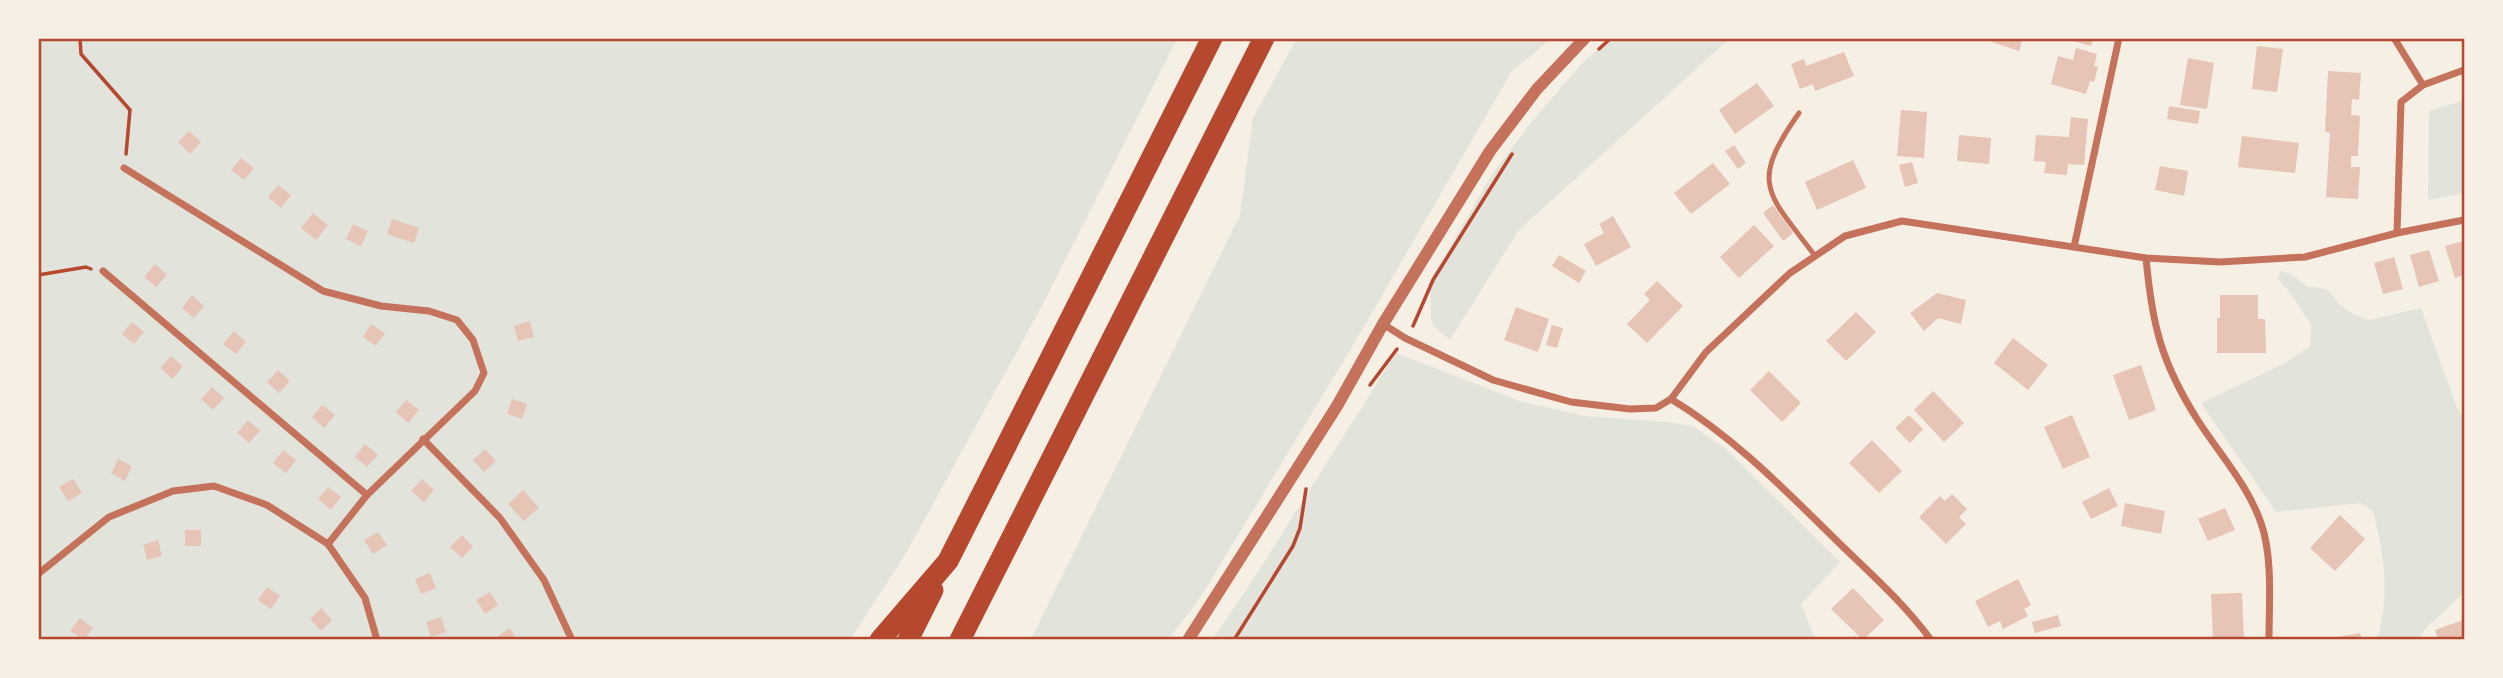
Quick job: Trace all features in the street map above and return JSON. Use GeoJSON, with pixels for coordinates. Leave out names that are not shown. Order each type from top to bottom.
{"type":"FeatureCollection","features":[{"type":"Feature","properties":{"kind":"highway"},"geometry":{"type":"LineString","coordinates":[[908,639],[1212,38]]}},
{"type":"Feature","properties":{"kind":"highway"},"geometry":{"type":"LineString","coordinates":[[960,639],[1264,38]]}},
{"type":"Feature","properties":{"kind":"highway"},"geometry":{"type":"LineString","coordinates":[[880,639],[948,561]]}},
{"type":"Feature","properties":{"kind":"street"},"geometry":{"type":"LineString","coordinates":[[1188,639],[1337,405],[1383,324],[1490,151],[1537,89],[1585,38]]}},
{"type":"Feature","properties":{"kind":"street"},"geometry":{"type":"LineString","coordinates":[[2074,247],[2119,38]]}},
{"type":"Feature","properties":{"kind":"street"},"geometry":{"type":"LineString","coordinates":[[2394,38],[2423,85]]}},
{"type":"Feature","properties":{"kind":"street"},"geometry":{"type":"LineString","coordinates":[[2397,233],[2401,102],[2423,85],[2465,70]]}},
{"type":"Feature","properties":{"kind":"street"},"geometry":{"type":"LineString","coordinates":[[124,168],[323,291],[381,306],[429,311],[457,320],[472,340],[484,373],[475,391],[367,495],[328,544]]}},
{"type":"Feature","properties":{"kind":"street"},"geometry":{"type":"LineString","coordinates":[[1383,324],[1405,338],[1493,380],[1571,402],[1630,409],[1656,408],[1671,399],[1706,352],[1790,273],[1845,236],[1902,221],[2146,258],[2220,262],[2305,257],[2397,233],[2465,220]]}},
{"type":"Feature","properties":{"kind":"street"},"geometry":{"type":"LineString","coordinates":[[2146,258],[2150,306],[2168,370],[2261,520],[2267,542],[2269,639]]}},
{"type":"Feature","properties":{"kind":"street"},"geometry":{"type":"LineString","coordinates":[[103,271],[367,495]]}},
{"type":"Feature","properties":{"kind":"street"},"geometry":{"type":"LineString","coordinates":[[1671,399],[1695,414],[1766,472],[1887,590],[1931,639]]}},
{"type":"Feature","properties":{"kind":"street"},"geometry":{"type":"LineString","coordinates":[[423,439],[500,518],[544,580],[572,639]]}},
{"type":"Feature","properties":{"kind":"street"},"geometry":{"type":"LineString","coordinates":[[38,574],[109,517],[173,491],[214,486],[267,505],[328,544],[365,598],[377,639]]}},
{"type":"Feature","properties":{"kind":"lane"},"geometry":{"type":"LineString","coordinates":[[1799,113],[1780,140],[1769,165],[1768,183],[1773,201],[1815,257]]}},
{"type":"Feature","properties":{"kind":"path"},"geometry":{"type":"LineString","coordinates":[[80,38],[81,54],[130,110],[124,168]]}},
{"type":"Feature","properties":{"kind":"path"},"geometry":{"type":"LineString","coordinates":[[38,275],[86,267],[103,271]]}},
{"type":"Feature","properties":{"kind":"shaded area"},"geometry":{"type":"Polygon","coordinates":[[[1297,38],[1551,39],[1512,71],[1355,342],[1200,598],[1169,639],[1031,639],[1240,215],[1253,118],[1297,38]]]}},
{"type":"Feature","properties":{"kind":"shaded area"},"geometry":{"type":"Polygon","coordinates":[[[38,39],[1177,39],[1043,304],[906,553],[850,640],[39,639],[38,39]]]}},
{"type":"Feature","properties":{"kind":"shaded area"},"geometry":{"type":"Polygon","coordinates":[[[1611,39],[1729,39],[1518,231],[1450,340],[1431,320],[1430,281],[1491,176],[1529,125],[1584,61],[1611,39]]]}},
{"type":"Feature","properties":{"kind":"shaded area"},"geometry":{"type":"Polygon","coordinates":[[[2464,100],[2464,193],[2428,200],[2429,111],[2464,100]]]}},
{"type":"Feature","properties":{"kind":"shaded area"},"geometry":{"type":"Polygon","coordinates":[[[2281,271],[2289,273],[2308,287],[2328,290],[2340,305],[2369,320],[2421,308],[2457,408],[2464,418],[2464,593],[2426,628],[2419,639],[2378,639],[2385,586],[2373,511],[2361,503],[2276,512],[2201,403],[2281,365],[2310,347],[2311,324],[2277,278],[2281,271]]]}},
{"type":"Feature","properties":{"kind":"shaded area"},"geometry":{"type":"Polygon","coordinates":[[[1396,353],[1520,401],[1584,416],[1669,422],[1694,427],[1725,448],[1840,562],[1801,604],[1815,639],[1212,640],[1396,353]]]}},
{"type":"Feature","properties":{"kind":"building"},"geometry":{"type":"Polygon","coordinates":[[[1993,38],[2023,38],[2019,51],[1992,42],[1993,38]]]}},
{"type":"Feature","properties":{"kind":"building"},"geometry":{"type":"Polygon","coordinates":[[[2062,38],[2093,38],[2091,46],[2062,38]]]}},
{"type":"Feature","properties":{"kind":"building"},"geometry":{"type":"Polygon","coordinates":[[[2257,46],[2283,49],[2277,92],[2252,89],[2257,46]]]}},
{"type":"Feature","properties":{"kind":"building"},"geometry":{"type":"Polygon","coordinates":[[[2076,48],[2097,54],[2094,66],[2098,67],[2094,82],[2090,81],[2086,94],[2051,84],[2058,56],[2073,60],[2076,48]]]}},
{"type":"Feature","properties":{"kind":"building"},"geometry":{"type":"Polygon","coordinates":[[[1844,52],[1854,76],[1815,91],[1813,84],[1800,89],[1791,64],[1804,59],[1806,66],[1844,52]]]}},
{"type":"Feature","properties":{"kind":"building"},"geometry":{"type":"Polygon","coordinates":[[[2188,58],[2214,63],[2207,109],[2180,105],[2188,58]]]}},
{"type":"Feature","properties":{"kind":"building"},"geometry":{"type":"Polygon","coordinates":[[[2328,71],[2361,73],[2359,100],[2352,99],[2351,115],[2360,116],[2358,156],[2351,156],[2351,167],[2360,167],[2358,199],[2326,197],[2330,133],[2325,132],[2328,71]]]}},
{"type":"Feature","properties":{"kind":"building"},"geometry":{"type":"Polygon","coordinates":[[[1757,83],[1774,106],[1735,134],[1719,110],[1757,83]]]}},
{"type":"Feature","properties":{"kind":"building"},"geometry":{"type":"Polygon","coordinates":[[[2169,106],[2200,111],[2198,124],[2167,119],[2169,106]]]}},
{"type":"Feature","properties":{"kind":"building"},"geometry":{"type":"Polygon","coordinates":[[[1901,110],[1927,112],[1924,158],[1897,156],[1901,110]]]}},
{"type":"Feature","properties":{"kind":"building"},"geometry":{"type":"Polygon","coordinates":[[[2071,117],[2088,119],[2084,165],[2068,164],[2067,175],[2044,173],[2046,162],[2034,161],[2036,135],[2069,137],[2071,117]]]}},
{"type":"Feature","properties":{"kind":"building"},"geometry":{"type":"Polygon","coordinates":[[[189,131],[201,142],[190,154],[178,142],[189,131]]]}},
{"type":"Feature","properties":{"kind":"building"},"geometry":{"type":"Polygon","coordinates":[[[1959,135],[1991,138],[1989,164],[1957,161],[1959,135]]]}},
{"type":"Feature","properties":{"kind":"building"},"geometry":{"type":"Polygon","coordinates":[[[2242,136],[2299,143],[2295,173],[2238,167],[2242,136]]]}},
{"type":"Feature","properties":{"kind":"building"},"geometry":{"type":"Polygon","coordinates":[[[1734,145],[1746,163],[1738,169],[1725,151],[1734,145]]]}},
{"type":"Feature","properties":{"kind":"building"},"geometry":{"type":"Polygon","coordinates":[[[241,158],[254,168],[244,180],[231,170],[241,158]]]}},
{"type":"Feature","properties":{"kind":"building"},"geometry":{"type":"Polygon","coordinates":[[[1853,160],[1866,188],[1817,210],[1805,182],[1853,160]]]}},
{"type":"Feature","properties":{"kind":"building"},"geometry":{"type":"Polygon","coordinates":[[[1912,162],[1918,183],[1905,187],[1899,165],[1912,162]]]}},
{"type":"Feature","properties":{"kind":"building"},"geometry":{"type":"Polygon","coordinates":[[[1713,163],[1730,184],[1691,214],[1674,193],[1713,163]]]}},
{"type":"Feature","properties":{"kind":"building"},"geometry":{"type":"Polygon","coordinates":[[[2160,166],[2188,171],[2184,196],[2155,190],[2160,166]]]}},
{"type":"Feature","properties":{"kind":"building"},"geometry":{"type":"Polygon","coordinates":[[[278,185],[291,195],[281,208],[268,197],[278,185]]]}},
{"type":"Feature","properties":{"kind":"building"},"geometry":{"type":"Polygon","coordinates":[[[1773,205],[1793,233],[1783,241],[1763,213],[1773,205]]]}},
{"type":"Feature","properties":{"kind":"building"},"geometry":{"type":"Polygon","coordinates":[[[313,213],[328,225],[316,240],[301,228],[313,213]]]}},
{"type":"Feature","properties":{"kind":"building"},"geometry":{"type":"Polygon","coordinates":[[[1613,216],[1631,247],[1596,266],[1584,244],[1604,233],[1599,224],[1613,216]]]}},
{"type":"Feature","properties":{"kind":"building"},"geometry":{"type":"Polygon","coordinates":[[[392,219],[419,228],[414,243],[387,234],[392,219]]]}},
{"type":"Feature","properties":{"kind":"building"},"geometry":{"type":"Polygon","coordinates":[[[353,224],[368,231],[361,246],[346,239],[353,224]]]}},
{"type":"Feature","properties":{"kind":"building"},"geometry":{"type":"Polygon","coordinates":[[[1754,225],[1774,246],[1739,278],[1720,257],[1754,225]]]}},
{"type":"Feature","properties":{"kind":"building"},"geometry":{"type":"Polygon","coordinates":[[[2464,241],[2464,275],[2455,278],[2445,246],[2464,241]]]}},
{"type":"Feature","properties":{"kind":"building"},"geometry":{"type":"Polygon","coordinates":[[[2429,250],[2439,281],[2419,287],[2410,255],[2429,250]]]}},
{"type":"Feature","properties":{"kind":"building"},"geometry":{"type":"Polygon","coordinates":[[[1559,255],[1586,271],[1579,283],[1552,266],[1559,255]]]}},
{"type":"Feature","properties":{"kind":"building"},"geometry":{"type":"Polygon","coordinates":[[[2394,257],[2403,289],[2383,294],[2374,263],[2394,257]]]}},
{"type":"Feature","properties":{"kind":"building"},"geometry":{"type":"Polygon","coordinates":[[[155,264],[167,275],[156,287],[144,277],[155,264]]]}},
{"type":"Feature","properties":{"kind":"building"},"geometry":{"type":"Polygon","coordinates":[[[1657,281],[1683,306],[1647,343],[1627,324],[1650,300],[1644,294],[1657,281]]]}},
{"type":"Feature","properties":{"kind":"building"},"geometry":{"type":"Polygon","coordinates":[[[1937,293],[1966,300],[1961,324],[1938,318],[1924,331],[1910,313],[1937,293]]]}},
{"type":"Feature","properties":{"kind":"building"},"geometry":{"type":"Polygon","coordinates":[[[192,295],[204,306],[194,318],[182,308],[192,295]]]}},
{"type":"Feature","properties":{"kind":"building"},"geometry":{"type":"Polygon","coordinates":[[[2220,295],[2258,295],[2258,319],[2265,319],[2266,353],[2217,353],[2220,295]]]}},
{"type":"Feature","properties":{"kind":"building"},"geometry":{"type":"Polygon","coordinates":[[[1516,307],[1549,319],[1538,352],[1504,340],[1516,307]]]}},
{"type":"Feature","properties":{"kind":"building"},"geometry":{"type":"Polygon","coordinates":[[[1856,312],[1876,332],[1846,361],[1826,341],[1856,312]]]}},
{"type":"Feature","properties":{"kind":"building"},"geometry":{"type":"Polygon","coordinates":[[[530,321],[534,337],[518,341],[514,326],[530,321]]]}},
{"type":"Feature","properties":{"kind":"building"},"geometry":{"type":"Polygon","coordinates":[[[132,322],[144,332],[134,344],[122,334],[132,322]]]}},
{"type":"Feature","properties":{"kind":"building"},"geometry":{"type":"Polygon","coordinates":[[[371,324],[385,333],[376,346],[363,337],[371,324]]]}},
{"type":"Feature","properties":{"kind":"building"},"geometry":{"type":"Polygon","coordinates":[[[1552,325],[1563,328],[1557,348],[1546,345],[1552,325]]]}},
{"type":"Feature","properties":{"kind":"building"},"geometry":{"type":"Polygon","coordinates":[[[234,331],[246,342],[236,354],[223,344],[234,331]]]}},
{"type":"Feature","properties":{"kind":"building"},"geometry":{"type":"Polygon","coordinates":[[[2013,338],[2048,365],[2028,390],[1994,363],[2013,338]]]}},
{"type":"Feature","properties":{"kind":"building"},"geometry":{"type":"Polygon","coordinates":[[[171,356],[183,366],[173,379],[160,368],[171,356]]]}},
{"type":"Feature","properties":{"kind":"building"},"geometry":{"type":"Polygon","coordinates":[[[2141,365],[2156,410],[2129,420],[2113,375],[2141,365]]]}},
{"type":"Feature","properties":{"kind":"building"},"geometry":{"type":"Polygon","coordinates":[[[278,370],[290,381],[279,393],[267,382],[278,370]]]}},
{"type":"Feature","properties":{"kind":"building"},"geometry":{"type":"Polygon","coordinates":[[[1769,371],[1801,403],[1782,422],[1750,390],[1769,371]]]}},
{"type":"Feature","properties":{"kind":"building"},"geometry":{"type":"Polygon","coordinates":[[[212,387],[224,398],[213,410],[201,399],[212,387]]]}},
{"type":"Feature","properties":{"kind":"building"},"geometry":{"type":"Polygon","coordinates":[[[1933,391],[1964,423],[1944,442],[1914,410],[1933,391]]]}},
{"type":"Feature","properties":{"kind":"building"},"geometry":{"type":"Polygon","coordinates":[[[512,399],[527,404],[522,419],[507,414],[512,399]]]}},
{"type":"Feature","properties":{"kind":"building"},"geometry":{"type":"Polygon","coordinates":[[[406,400],[419,410],[408,423],[396,412],[406,400]]]}},
{"type":"Feature","properties":{"kind":"building"},"geometry":{"type":"Polygon","coordinates":[[[322,405],[335,415],[324,428],[312,417],[322,405]]]}},
{"type":"Feature","properties":{"kind":"building"},"geometry":{"type":"Polygon","coordinates":[[[1909,415],[1923,429],[1910,443],[1895,428],[1909,415]]]}},
{"type":"Feature","properties":{"kind":"building"},"geometry":{"type":"Polygon","coordinates":[[[2072,415],[2090,457],[2063,469],[2044,427],[2072,415]]]}},
{"type":"Feature","properties":{"kind":"building"},"geometry":{"type":"Polygon","coordinates":[[[248,420],[260,431],[249,443],[237,433],[248,420]]]}},
{"type":"Feature","properties":{"kind":"building"},"geometry":{"type":"Polygon","coordinates":[[[1872,440],[1902,471],[1879,493],[1849,463],[1872,440]]]}},
{"type":"Feature","properties":{"kind":"building"},"geometry":{"type":"Polygon","coordinates":[[[365,444],[378,455],[367,467],[355,457],[365,444]]]}},
{"type":"Feature","properties":{"kind":"building"},"geometry":{"type":"Polygon","coordinates":[[[485,449],[496,461],[484,472],[473,460],[485,449]]]}},
{"type":"Feature","properties":{"kind":"building"},"geometry":{"type":"Polygon","coordinates":[[[283,450],[296,460],[286,473],[273,463],[283,450]]]}},
{"type":"Feature","properties":{"kind":"building"},"geometry":{"type":"Polygon","coordinates":[[[118,459],[132,466],[125,481],[111,473],[118,459]]]}},
{"type":"Feature","properties":{"kind":"building"},"geometry":{"type":"Polygon","coordinates":[[[73,479],[82,493],[68,501],[59,487],[73,479]]]}},
{"type":"Feature","properties":{"kind":"building"},"geometry":{"type":"Polygon","coordinates":[[[422,479],[434,490],[424,502],[411,491],[422,479]]]}},
{"type":"Feature","properties":{"kind":"building"},"geometry":{"type":"Polygon","coordinates":[[[328,487],[341,497],[331,510],[318,499],[328,487]]]}},
{"type":"Feature","properties":{"kind":"building"},"geometry":{"type":"Polygon","coordinates":[[[2109,488],[2118,506],[2091,519],[2082,502],[2109,488]]]}},
{"type":"Feature","properties":{"kind":"building"},"geometry":{"type":"Polygon","coordinates":[[[523,490],[539,508],[524,521],[508,504],[523,490]]]}},
{"type":"Feature","properties":{"kind":"building"},"geometry":{"type":"Polygon","coordinates":[[[1952,494],[1967,509],[1959,517],[1966,524],[1946,544],[1919,517],[1940,496],[1945,501],[1952,494]]]}},
{"type":"Feature","properties":{"kind":"building"},"geometry":{"type":"Polygon","coordinates":[[[2125,503],[2165,511],[2161,534],[2121,526],[2125,503]]]}},
{"type":"Feature","properties":{"kind":"building"},"geometry":{"type":"Polygon","coordinates":[[[2225,508],[2235,530],[2208,541],[2198,519],[2225,508]]]}},
{"type":"Feature","properties":{"kind":"building"},"geometry":{"type":"Polygon","coordinates":[[[2340,515],[2365,539],[2335,571],[2310,548],[2340,515]]]}},
{"type":"Feature","properties":{"kind":"building"},"geometry":{"type":"Polygon","coordinates":[[[185,530],[201,530],[201,546],[185,546],[185,530]]]}},
{"type":"Feature","properties":{"kind":"building"},"geometry":{"type":"Polygon","coordinates":[[[378,532],[387,545],[373,554],[364,540],[378,532]]]}},
{"type":"Feature","properties":{"kind":"building"},"geometry":{"type":"Polygon","coordinates":[[[462,535],[473,547],[462,558],[450,547],[462,535]]]}},
{"type":"Feature","properties":{"kind":"building"},"geometry":{"type":"Polygon","coordinates":[[[158,540],[162,556],[147,560],[143,545],[158,540]]]}},
{"type":"Feature","properties":{"kind":"building"},"geometry":{"type":"Polygon","coordinates":[[[430,573],[436,588],[421,594],[415,579],[430,573]]]}},
{"type":"Feature","properties":{"kind":"building"},"geometry":{"type":"Polygon","coordinates":[[[2018,579],[2031,605],[2024,609],[2028,616],[2003,629],[2000,621],[1988,627],[1975,601],[2018,579]]]}},
{"type":"Feature","properties":{"kind":"building"},"geometry":{"type":"Polygon","coordinates":[[[267,587],[280,596],[271,609],[258,600],[267,587]]]}},
{"type":"Feature","properties":{"kind":"building"},"geometry":{"type":"Polygon","coordinates":[[[1853,588],[1884,620],[1863,640],[1831,609],[1853,588]]]}},
{"type":"Feature","properties":{"kind":"building"},"geometry":{"type":"Polygon","coordinates":[[[490,592],[498,605],[485,614],[476,600],[490,592]]]}},
{"type":"Feature","properties":{"kind":"building"},"geometry":{"type":"Polygon","coordinates":[[[2242,593],[2244,640],[2213,640],[2211,594],[2242,593]]]}},
{"type":"Feature","properties":{"kind":"building"},"geometry":{"type":"Polygon","coordinates":[[[321,608],[332,620],[321,631],[310,619],[321,608]]]}},
{"type":"Feature","properties":{"kind":"building"},"geometry":{"type":"Polygon","coordinates":[[[2058,615],[2061,626],[2035,633],[2032,622],[2058,615]]]}},
{"type":"Feature","properties":{"kind":"building"},"geometry":{"type":"Polygon","coordinates":[[[441,617],[446,632],[431,637],[426,622],[441,617]]]}},
{"type":"Feature","properties":{"kind":"building"},"geometry":{"type":"Polygon","coordinates":[[[80,618],[93,628],[84,640],[70,631],[80,618]]]}},
{"type":"Feature","properties":{"kind":"building"},"geometry":{"type":"Polygon","coordinates":[[[2463,620],[2464,640],[2438,640],[2435,630],[2463,620]]]}},
{"type":"Feature","properties":{"kind":"building"},"geometry":{"type":"Polygon","coordinates":[[[510,628],[517,640],[498,640],[497,637],[510,628]]]}},
{"type":"Feature","properties":{"kind":"building"},"geometry":{"type":"Polygon","coordinates":[[[2360,633],[2362,640],[2331,640],[2331,638],[2360,633]]]}}]}
